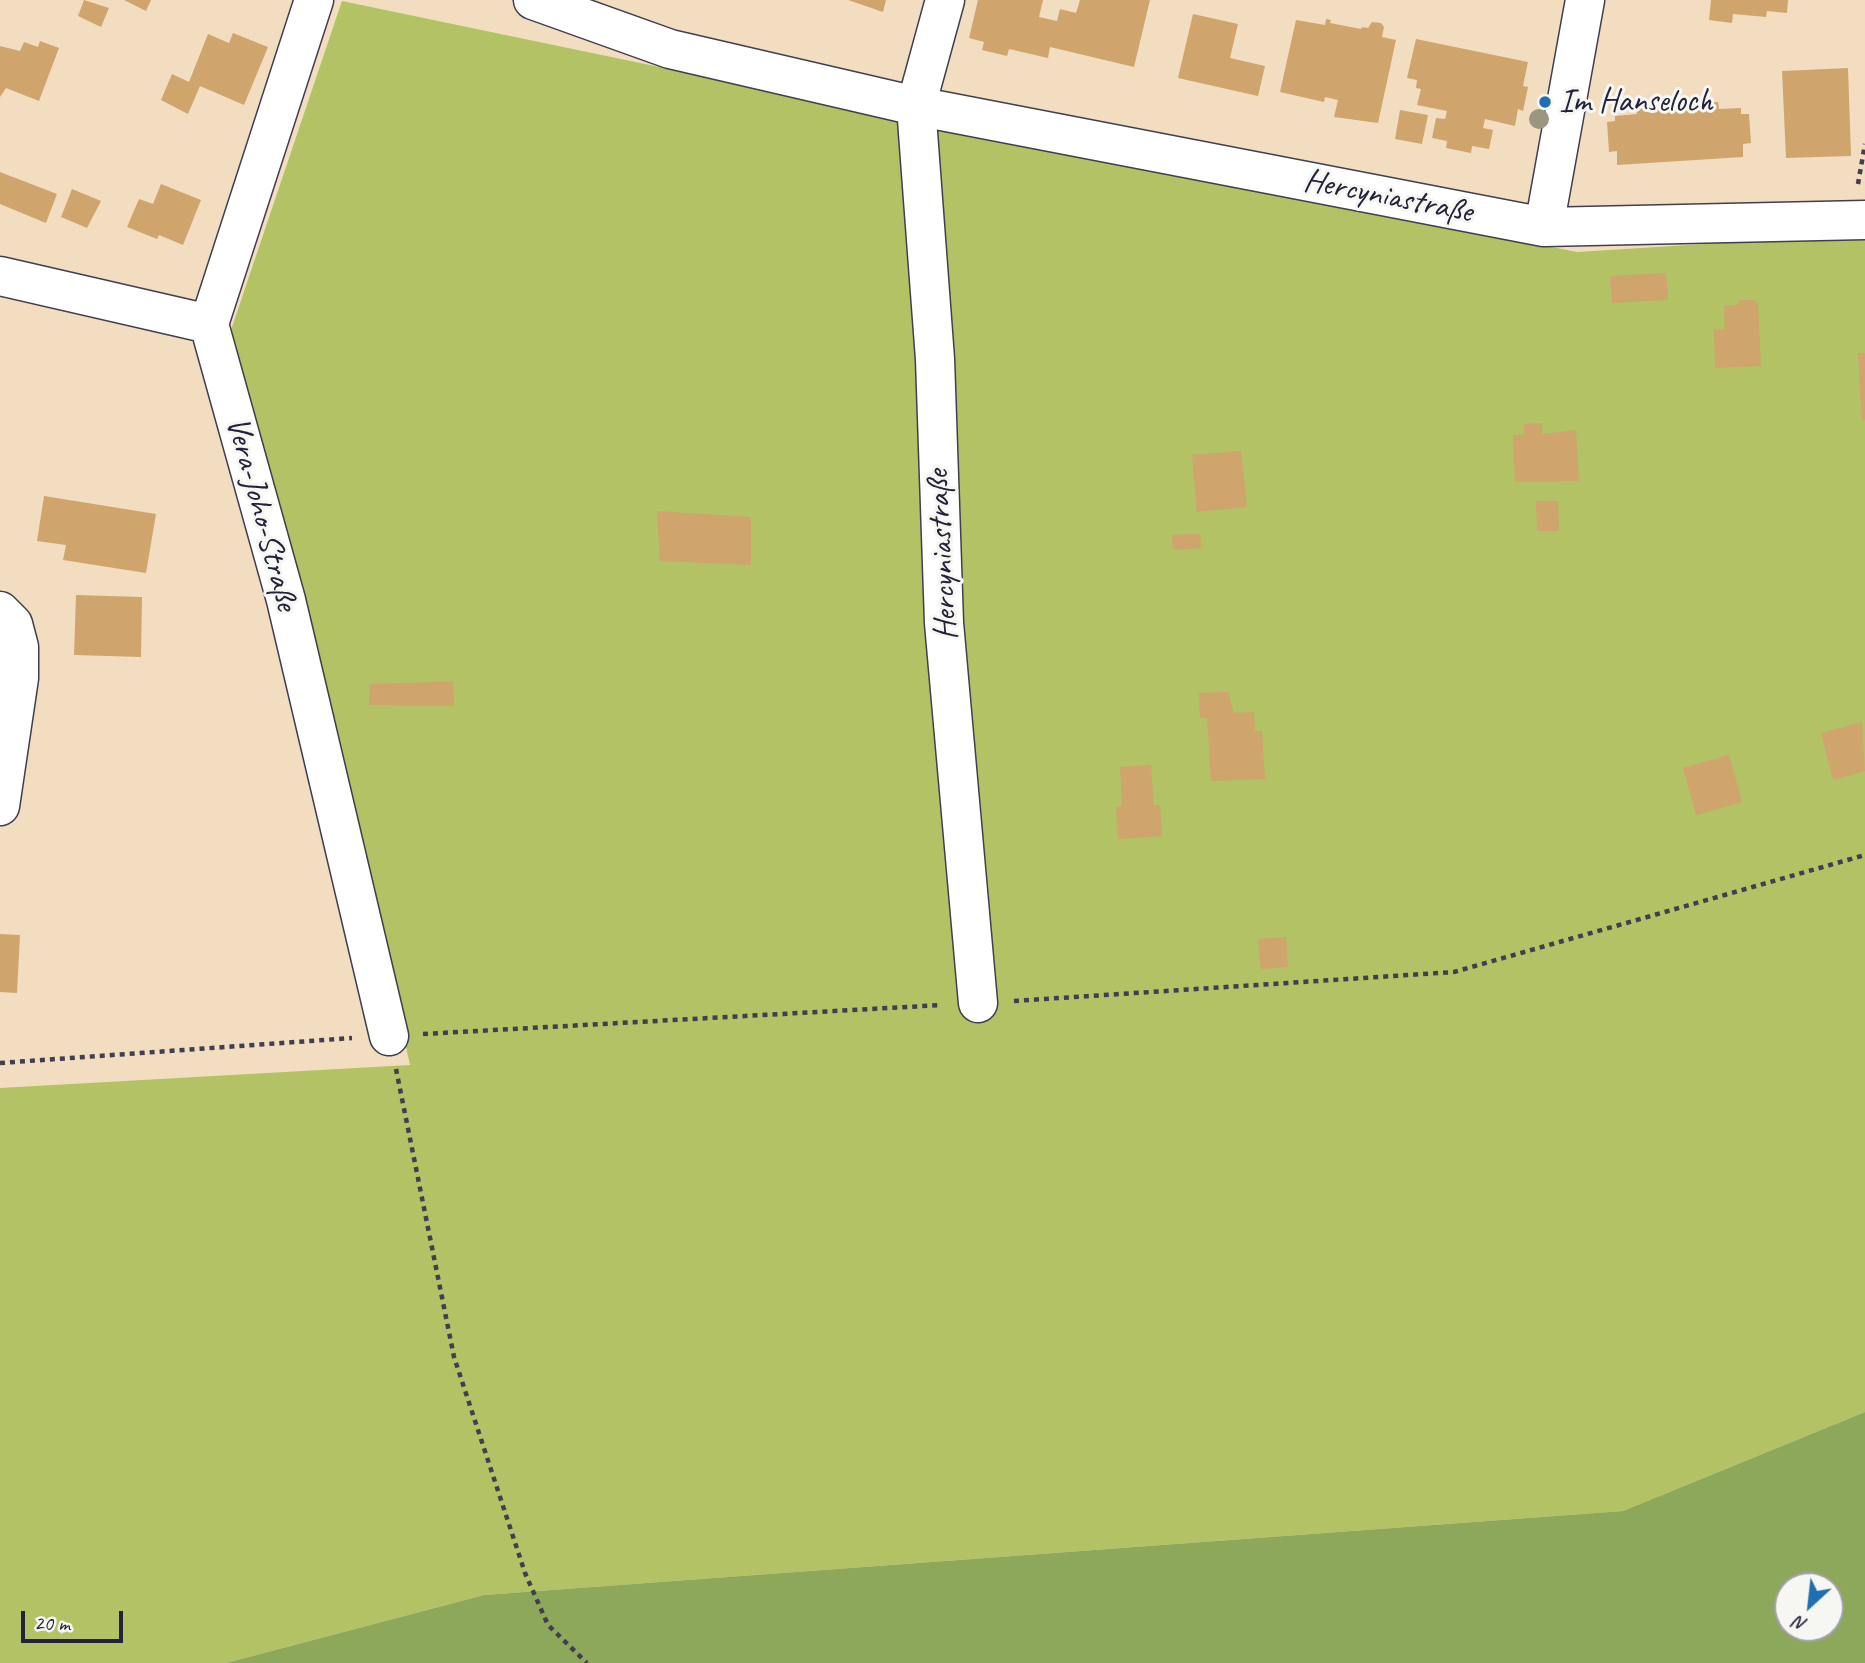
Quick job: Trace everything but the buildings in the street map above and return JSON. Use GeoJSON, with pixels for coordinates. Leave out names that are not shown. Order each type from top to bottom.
{"type":"FeatureCollection","features":[{"type":"Feature","properties":{"kind":"street"},"geometry":{"type":"LineString","coordinates":[[0,275],[209,324],[314,0]]}},
{"type":"Feature","properties":{"kind":"street","name":"Hercyniastraße"},"geometry":{"type":"LineString","coordinates":[[533,0],[670,49],[916,106],[1544,228],[1865,219]]}},
{"type":"Feature","properties":{"kind":"street"},"geometry":{"type":"LineString","coordinates":[[916,106],[944,0]]}},
{"type":"Feature","properties":{"kind":"street"},"geometry":{"type":"LineString","coordinates":[[1544,228],[1585,0]]}},
{"type":"Feature","properties":{"kind":"street","name":"Hercyniastraße"},"geometry":{"type":"LineString","coordinates":[[916,106],[935,359],[944,623],[978,1003]]}},
{"type":"Feature","properties":{"kind":"street","name":"Vera-Joho-Straße"},"geometry":{"type":"LineString","coordinates":[[209,324],[286,600],[389,1035]]}},
{"type":"Feature","properties":{"kind":"street"},"geometry":{"type":"LineString","coordinates":[[0,611],[13,624],[19,647],[19,678],[0,806]]}},
{"type":"Feature","properties":{"kind":"path"},"geometry":{"type":"LineString","coordinates":[[389,1035],[454,1357],[525,1573],[548,1625],[587,1663]]}},
{"type":"Feature","properties":{"kind":"green space"},"geometry":{"type":"Polygon","coordinates":[[[342,1],[919,121],[1577,252],[1865,234],[1865,1412],[1623,1511],[484,1595],[226,1663],[0,1663],[0,1088],[410,1065],[403,1034],[389,1035],[231,330],[342,1]]]}},
{"type":"Feature","properties":{"kind":"green space"},"geometry":{"type":"Polygon","coordinates":[[[1865,1412],[1865,1663],[226,1663],[484,1595],[1623,1511],[1865,1412]]]}},
{"type":"Feature","properties":{"kind":"place","name":"Im Hanseloch"},"geometry":{"type":"Point","coordinates":[1545,102]}}]}
